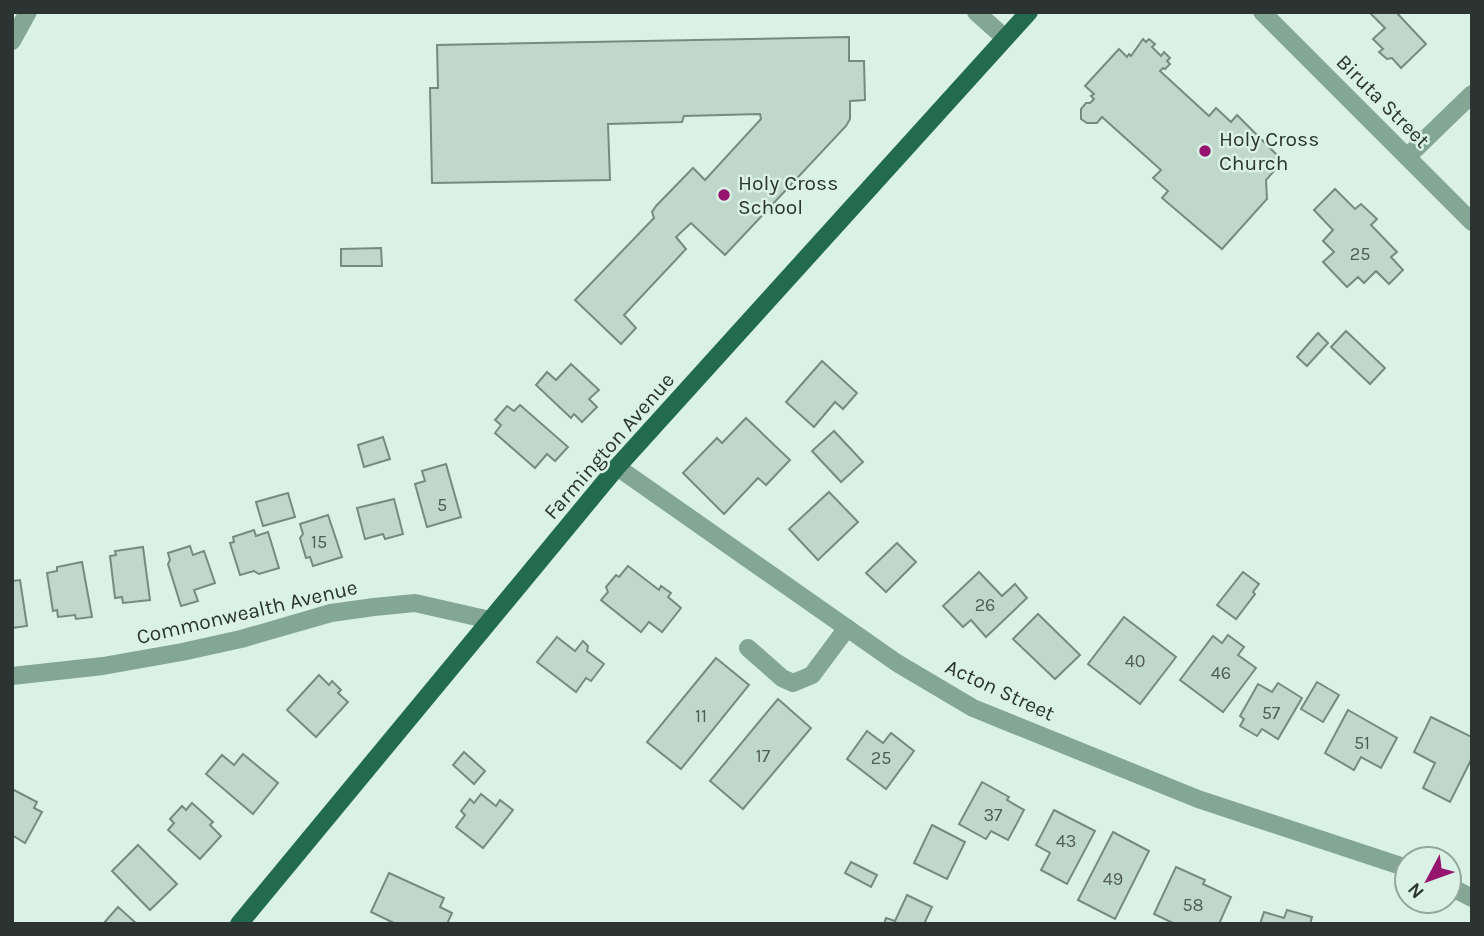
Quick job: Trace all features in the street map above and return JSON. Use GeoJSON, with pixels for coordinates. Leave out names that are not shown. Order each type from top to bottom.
{"type":"FeatureCollection","features":[{"type":"Feature","properties":{"kind":"main road","name":"Farmington Avenue"},"geometry":{"type":"LineString","coordinates":[[239,924],[617,467],[1029,12]]}},
{"type":"Feature","properties":{"kind":"street"},"geometry":{"type":"LineString","coordinates":[[12,41],[28,12]]}},
{"type":"Feature","properties":{"kind":"street"},"geometry":{"type":"LineString","coordinates":[[976,12],[1005,38]]}},
{"type":"Feature","properties":{"kind":"street","name":"Biruta Street"},"geometry":{"type":"LineString","coordinates":[[1262,12],[1472,222]]}},
{"type":"Feature","properties":{"kind":"street"},"geometry":{"type":"LineString","coordinates":[[1407,156],[1472,94]]}},
{"type":"Feature","properties":{"kind":"street","name":"Acton Street"},"geometry":{"type":"LineString","coordinates":[[617,467],[897,663],[973,708],[1198,799],[1393,863]]}},
{"type":"Feature","properties":{"kind":"street","name":"Commonwealth Avenue"},"geometry":{"type":"LineString","coordinates":[[12,676],[103,666],[182,652],[241,639],[331,613],[374,607],[415,603],[490,620]]}},
{"type":"Feature","properties":{"kind":"street"},"geometry":{"type":"LineString","coordinates":[[748,648],[782,678],[793,683],[812,675],[847,628]]}},
{"type":"Feature","properties":{"kind":"building"},"geometry":{"type":"Polygon","coordinates":[[[1396,12],[1426,44],[1401,68],[1392,58],[1387,59],[1379,52],[1383,49],[1373,39],[1385,28],[1371,14],[1396,12]]]}},
{"type":"Feature","properties":{"kind":"building","name":"Holy Cross School"},"geometry":{"type":"Polygon","coordinates":[[[849,37],[849,61],[864,61],[865,100],[850,101],[850,119],[846,126],[725,255],[691,223],[676,237],[686,249],[624,315],[636,328],[621,344],[575,300],[654,218],[652,212],[656,206],[693,168],[705,180],[761,119],[760,114],[684,116],[682,122],[608,124],[610,180],[432,183],[430,88],[438,88],[437,45],[849,37]]]}},
{"type":"Feature","properties":{"kind":"building","name":"Holy Cross Church"},"geometry":{"type":"Polygon","coordinates":[[[1143,39],[1146,42],[1149,39],[1155,44],[1152,47],[1161,56],[1164,52],[1170,58],[1167,61],[1170,64],[1160,71],[1209,116],[1216,108],[1231,122],[1237,115],[1283,161],[1266,180],[1267,199],[1222,249],[1162,198],[1168,191],[1153,178],[1161,170],[1102,117],[1097,123],[1087,123],[1081,119],[1081,109],[1094,99],[1091,96],[1094,94],[1085,86],[1119,49],[1127,57],[1129,54],[1131,56],[1143,39]]]}},
{"type":"Feature","properties":{"kind":"building"},"geometry":{"type":"Polygon","coordinates":[[[1335,189],[1355,209],[1361,204],[1377,219],[1371,225],[1397,252],[1391,257],[1403,270],[1389,284],[1376,271],[1364,283],[1358,277],[1347,287],[1323,262],[1334,252],[1323,241],[1333,230],[1314,210],[1335,189]]]}},
{"type":"Feature","properties":{"kind":"building"},"geometry":{"type":"Polygon","coordinates":[[[381,248],[382,266],[341,266],[341,249],[381,248]]]}},
{"type":"Feature","properties":{"kind":"building"},"geometry":{"type":"Polygon","coordinates":[[[1346,331],[1385,368],[1370,384],[1331,347],[1346,331]]]}},
{"type":"Feature","properties":{"kind":"building"},"geometry":{"type":"Polygon","coordinates":[[[1318,333],[1328,343],[1307,366],[1297,357],[1318,333]]]}},
{"type":"Feature","properties":{"kind":"building"},"geometry":{"type":"Polygon","coordinates":[[[822,361],[857,393],[843,409],[835,402],[814,427],[786,402],[822,361]]]}},
{"type":"Feature","properties":{"kind":"building"},"geometry":{"type":"Polygon","coordinates":[[[571,364],[599,390],[589,399],[597,407],[582,422],[574,414],[571,418],[536,385],[547,372],[556,380],[571,364]]]}},
{"type":"Feature","properties":{"kind":"building"},"geometry":{"type":"Polygon","coordinates":[[[520,405],[568,447],[555,461],[547,454],[535,468],[495,433],[501,425],[495,420],[507,406],[514,411],[520,405]]]}},
{"type":"Feature","properties":{"kind":"building"},"geometry":{"type":"Polygon","coordinates":[[[746,418],[790,460],[766,485],[758,478],[724,514],[683,473],[717,438],[722,443],[746,418]]]}},
{"type":"Feature","properties":{"kind":"building"},"geometry":{"type":"Polygon","coordinates":[[[834,431],[863,462],[841,482],[812,451],[834,431]]]}},
{"type":"Feature","properties":{"kind":"building"},"geometry":{"type":"Polygon","coordinates":[[[383,437],[390,459],[364,467],[358,445],[383,437]]]}},
{"type":"Feature","properties":{"kind":"building"},"geometry":{"type":"Polygon","coordinates":[[[446,464],[461,517],[427,527],[415,484],[425,481],[422,471],[446,464]]]}},
{"type":"Feature","properties":{"kind":"building"},"geometry":{"type":"Polygon","coordinates":[[[829,492],[858,522],[818,560],[789,529],[829,492]]]}},
{"type":"Feature","properties":{"kind":"building"},"geometry":{"type":"Polygon","coordinates":[[[288,493],[295,517],[263,526],[256,502],[288,493]]]}},
{"type":"Feature","properties":{"kind":"building"},"geometry":{"type":"Polygon","coordinates":[[[394,499],[403,534],[385,539],[383,534],[365,539],[357,508],[394,499]]]}},
{"type":"Feature","properties":{"kind":"building"},"geometry":{"type":"Polygon","coordinates":[[[328,515],[342,557],[313,566],[310,557],[306,558],[300,538],[303,534],[300,524],[328,515]]]}},
{"type":"Feature","properties":{"kind":"building"},"geometry":{"type":"Polygon","coordinates":[[[254,530],[256,536],[268,532],[279,568],[259,574],[254,571],[240,575],[230,543],[234,542],[233,537],[254,530]]]}},
{"type":"Feature","properties":{"kind":"building"},"geometry":{"type":"Polygon","coordinates":[[[897,543],[916,562],[886,592],[866,573],[897,543]]]}},
{"type":"Feature","properties":{"kind":"building"},"geometry":{"type":"Polygon","coordinates":[[[190,546],[193,555],[204,551],[215,583],[194,590],[198,601],[181,606],[168,564],[168,553],[190,546]]]}},
{"type":"Feature","properties":{"kind":"building"},"geometry":{"type":"Polygon","coordinates":[[[143,547],[150,600],[123,603],[122,597],[115,598],[110,556],[116,555],[115,551],[143,547]]]}},
{"type":"Feature","properties":{"kind":"building"},"geometry":{"type":"Polygon","coordinates":[[[82,562],[92,617],[58,617],[57,610],[53,611],[47,573],[57,571],[57,567],[82,562]]]}},
{"type":"Feature","properties":{"kind":"building"},"geometry":{"type":"Polygon","coordinates":[[[628,566],[659,590],[661,586],[671,593],[668,597],[681,608],[662,632],[649,622],[641,632],[601,600],[608,592],[606,587],[628,566]]]}},
{"type":"Feature","properties":{"kind":"building"},"geometry":{"type":"Polygon","coordinates":[[[979,572],[1002,596],[1015,584],[1027,598],[986,637],[971,620],[963,627],[943,606],[979,572]]]}},
{"type":"Feature","properties":{"kind":"building"},"geometry":{"type":"Polygon","coordinates":[[[1243,572],[1259,584],[1253,592],[1255,594],[1236,619],[1217,605],[1243,572]]]}},
{"type":"Feature","properties":{"kind":"building"},"geometry":{"type":"Polygon","coordinates":[[[20,580],[27,626],[12,628],[12,581],[20,580]]]}},
{"type":"Feature","properties":{"kind":"building"},"geometry":{"type":"Polygon","coordinates":[[[1038,614],[1080,655],[1055,679],[1013,639],[1038,614]]]}},
{"type":"Feature","properties":{"kind":"building"},"geometry":{"type":"Polygon","coordinates":[[[1124,617],[1176,657],[1140,704],[1088,664],[1124,617]]]}},
{"type":"Feature","properties":{"kind":"building"},"geometry":{"type":"Polygon","coordinates":[[[1228,635],[1244,647],[1238,655],[1256,668],[1223,712],[1180,680],[1213,636],[1222,643],[1228,635]]]}},
{"type":"Feature","properties":{"kind":"building"},"geometry":{"type":"Polygon","coordinates":[[[557,637],[575,651],[583,641],[588,646],[587,651],[604,664],[591,681],[586,678],[576,692],[537,662],[557,637]]]}},
{"type":"Feature","properties":{"kind":"building"},"geometry":{"type":"Polygon","coordinates":[[[716,658],[749,685],[681,769],[647,742],[716,658]]]}},
{"type":"Feature","properties":{"kind":"building"},"geometry":{"type":"Polygon","coordinates":[[[319,675],[329,685],[332,681],[341,690],[338,693],[348,702],[316,737],[287,710],[319,675]]]}},
{"type":"Feature","properties":{"kind":"building"},"geometry":{"type":"Polygon","coordinates":[[[1317,682],[1339,695],[1323,722],[1301,709],[1317,682]]]}},
{"type":"Feature","properties":{"kind":"building"},"geometry":{"type":"Polygon","coordinates":[[[1278,683],[1302,698],[1278,739],[1262,729],[1257,736],[1240,726],[1244,719],[1240,716],[1258,684],[1272,692],[1278,683]]]}},
{"type":"Feature","properties":{"kind":"building"},"geometry":{"type":"Polygon","coordinates":[[[778,699],[811,728],[743,809],[710,781],[778,699]]]}},
{"type":"Feature","properties":{"kind":"building"},"geometry":{"type":"Polygon","coordinates":[[[1348,710],[1397,738],[1381,768],[1361,757],[1354,770],[1325,753],[1348,710]]]}},
{"type":"Feature","properties":{"kind":"building"},"geometry":{"type":"Polygon","coordinates":[[[1431,717],[1472,737],[1472,758],[1450,802],[1423,788],[1435,763],[1414,752],[1431,717]]]}},
{"type":"Feature","properties":{"kind":"building"},"geometry":{"type":"Polygon","coordinates":[[[867,731],[883,743],[891,733],[914,751],[886,789],[847,759],[867,731]]]}},
{"type":"Feature","properties":{"kind":"building"},"geometry":{"type":"Polygon","coordinates":[[[464,752],[485,771],[474,784],[453,765],[464,752]]]}},
{"type":"Feature","properties":{"kind":"building"},"geometry":{"type":"Polygon","coordinates":[[[243,754],[278,783],[253,814],[206,774],[222,755],[234,765],[243,754]]]}},
{"type":"Feature","properties":{"kind":"building"},"geometry":{"type":"Polygon","coordinates":[[[982,782],[1009,797],[1007,800],[1024,810],[1008,840],[991,831],[986,839],[959,824],[982,782]]]}},
{"type":"Feature","properties":{"kind":"building"},"geometry":{"type":"Polygon","coordinates":[[[12,789],[37,802],[34,808],[42,812],[25,843],[12,835],[12,789]]]}},
{"type":"Feature","properties":{"kind":"building"},"geometry":{"type":"Polygon","coordinates":[[[481,794],[496,806],[500,800],[513,810],[483,848],[456,827],[465,815],[461,811],[470,799],[474,803],[481,794]]]}},
{"type":"Feature","properties":{"kind":"building"},"geometry":{"type":"Polygon","coordinates":[[[192,803],[213,822],[210,825],[221,836],[200,859],[168,830],[174,823],[170,819],[182,806],[186,810],[192,803]]]}},
{"type":"Feature","properties":{"kind":"building"},"geometry":{"type":"Polygon","coordinates":[[[1054,810],[1095,831],[1067,884],[1041,870],[1050,853],[1036,845],[1054,810]]]}},
{"type":"Feature","properties":{"kind":"building"},"geometry":{"type":"Polygon","coordinates":[[[932,825],[965,842],[947,879],[914,863],[932,825]]]}},
{"type":"Feature","properties":{"kind":"building"},"geometry":{"type":"Polygon","coordinates":[[[1113,832],[1149,851],[1115,919],[1078,900],[1113,832]]]}},
{"type":"Feature","properties":{"kind":"building"},"geometry":{"type":"Polygon","coordinates":[[[138,845],[177,884],[150,910],[112,871],[138,845]]]}},
{"type":"Feature","properties":{"kind":"building"},"geometry":{"type":"Polygon","coordinates":[[[851,862],[877,875],[871,887],[845,873],[851,862]]]}},
{"type":"Feature","properties":{"kind":"building"},"geometry":{"type":"Polygon","coordinates":[[[1176,867],[1205,880],[1203,884],[1231,897],[1219,924],[1175,924],[1154,914],[1176,867]]]}},
{"type":"Feature","properties":{"kind":"building"},"geometry":{"type":"Polygon","coordinates":[[[389,873],[444,898],[440,907],[452,913],[447,924],[396,924],[371,912],[389,873]]]}},
{"type":"Feature","properties":{"kind":"building"},"geometry":{"type":"Polygon","coordinates":[[[907,895],[932,907],[924,924],[884,924],[886,918],[895,921],[907,895]]]}},
{"type":"Feature","properties":{"kind":"building"},"geometry":{"type":"Polygon","coordinates":[[[118,907],[137,924],[103,924],[118,907]]]}},
{"type":"Feature","properties":{"kind":"building"},"geometry":{"type":"Polygon","coordinates":[[[1287,910],[1312,917],[1310,924],[1260,924],[1264,912],[1284,918],[1287,910]]]}},
{"type":"Feature","properties":{"kind":"place","name":"Holy Cross Church"},"geometry":{"type":"Point","coordinates":[1205,151]}},
{"type":"Feature","properties":{"kind":"place","name":"Holy Cross School"},"geometry":{"type":"Point","coordinates":[724,195]}}]}
